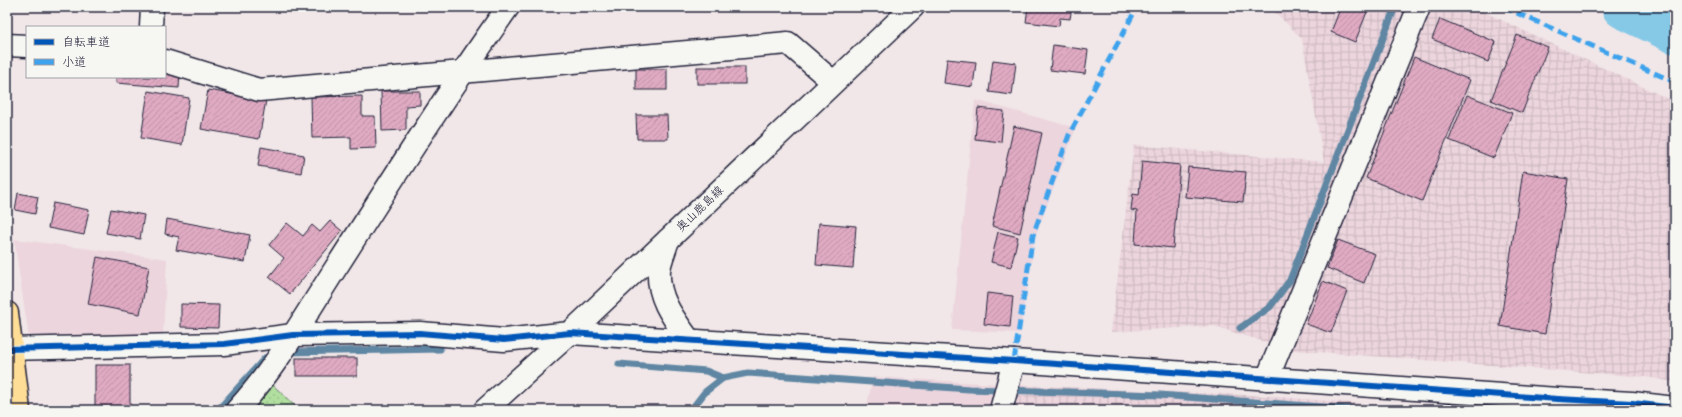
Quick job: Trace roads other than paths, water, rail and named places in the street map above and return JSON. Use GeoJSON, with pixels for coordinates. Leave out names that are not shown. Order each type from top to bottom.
{"type":"FeatureCollection","features":[{"type":"Feature","properties":{"kind":"highway"},"geometry":{"type":"LineString","coordinates":[[7,313],[9,350],[19,410]]}},
{"type":"Feature","properties":{"kind":"street"},"geometry":{"type":"LineString","coordinates":[[151,26],[152,7]]}},
{"type":"Feature","properties":{"kind":"street"},"geometry":{"type":"LineString","coordinates":[[237,410],[252,394],[285,347],[462,71],[508,7]]}},
{"type":"Feature","properties":{"kind":"street","name":"奥山鹿島線"},"geometry":{"type":"LineString","coordinates":[[486,410],[570,333],[913,7]]}},
{"type":"Feature","properties":{"kind":"street"},"geometry":{"type":"LineString","coordinates":[[1267,379],[1420,7]]}},
{"type":"Feature","properties":{"kind":"street"},"geometry":{"type":"LineString","coordinates":[[166,61],[259,90],[788,43],[833,82]]}},
{"type":"Feature","properties":{"kind":"street"},"geometry":{"type":"LineString","coordinates":[[7,46],[26,46]]}},
{"type":"Feature","properties":{"kind":"street"},"geometry":{"type":"LineString","coordinates":[[668,239],[659,270],[662,293],[670,314],[689,340]]}},
{"type":"Feature","properties":{"kind":"street"},"geometry":{"type":"LineString","coordinates":[[9,350],[224,344],[285,347],[420,332],[504,340],[570,333],[689,340],[1007,387],[1267,379],[1558,405],[1632,403],[1675,408]]}},
{"type":"Feature","properties":{"kind":"waterway"},"geometry":{"type":"LineString","coordinates":[[1240,328],[1270,307],[1290,280],[1395,7]]}},
{"type":"Feature","properties":{"kind":"waterway"},"geometry":{"type":"LineString","coordinates":[[1623,7],[1675,32]]}},
{"type":"Feature","properties":{"kind":"waterway"},"geometry":{"type":"LineString","coordinates":[[287,352],[440,349]]}},
{"type":"Feature","properties":{"kind":"waterway"},"geometry":{"type":"LineString","coordinates":[[218,410],[265,358]]}},
{"type":"Feature","properties":{"kind":"waterway"},"geometry":{"type":"LineString","coordinates":[[619,364],[706,371],[723,378]]}},
{"type":"Feature","properties":{"kind":"waterway"},"geometry":{"type":"LineString","coordinates":[[691,410],[705,392],[723,378],[748,373],[969,389],[1159,395],[1361,410]]}}]}
